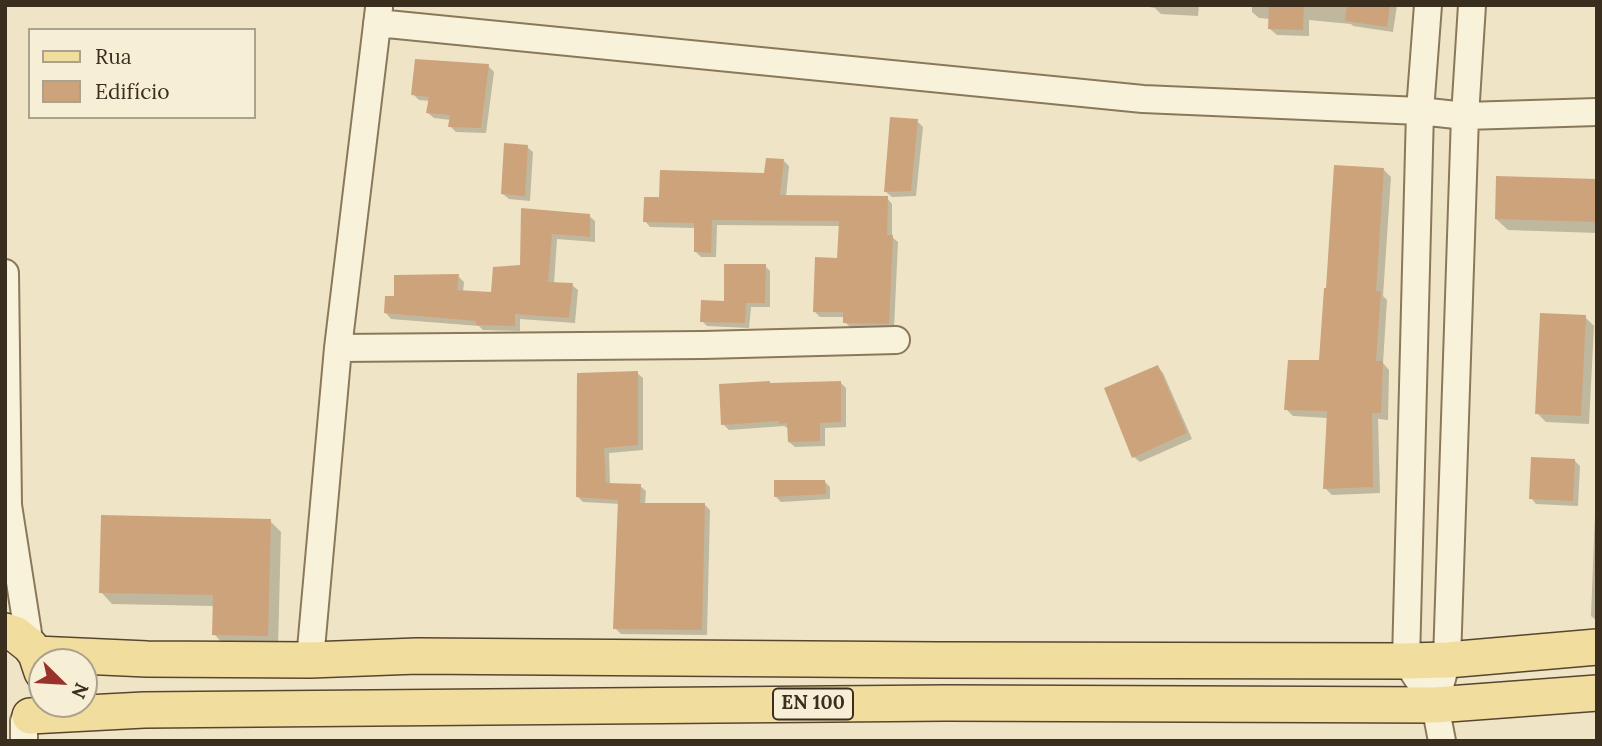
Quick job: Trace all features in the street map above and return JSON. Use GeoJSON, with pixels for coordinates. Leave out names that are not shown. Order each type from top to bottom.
{"type":"FeatureCollection","features":[{"type":"Feature","properties":{"kind":"main road","name":"EN 100"},"geometry":{"type":"LineString","coordinates":[[98,656],[147,659],[310,660],[417,656],[1406,661],[1597,647]]}},
{"type":"Feature","properties":{"kind":"main road"},"geometry":{"type":"LineString","coordinates":[[417,656],[418,707]]}},
{"type":"Feature","properties":{"kind":"main road","name":"EN 100"},"geometry":{"type":"LineString","coordinates":[[25,720],[144,710],[418,707],[946,703],[1435,705],[1597,693]]}},
{"type":"Feature","properties":{"kind":"street"},"geometry":{"type":"LineString","coordinates":[[1428,5],[1420,111],[1406,661],[1435,705],[1442,741]]}},
{"type":"Feature","properties":{"kind":"street"},"geometry":{"type":"LineString","coordinates":[[1435,705],[1447,660],[1465,116],[1472,5]]}},
{"type":"Feature","properties":{"kind":"street"},"geometry":{"type":"LineString","coordinates":[[310,660],[338,348],[378,14],[1143,99],[1420,111],[1465,116],[1597,112]]}},
{"type":"Feature","properties":{"kind":"street"},"geometry":{"type":"LineString","coordinates":[[5,273],[6,510],[28,651]]}},
{"type":"Feature","properties":{"kind":"street"},"geometry":{"type":"LineString","coordinates":[[338,348],[703,345],[896,340]]}},
{"type":"Feature","properties":{"kind":"building"},"geometry":{"type":"Polygon","coordinates":[[[1269,5],[1304,5],[1303,30],[1268,29],[1269,5]]]}},
{"type":"Feature","properties":{"kind":"building"},"geometry":{"type":"Polygon","coordinates":[[[1347,5],[1390,5],[1387,27],[1345,21],[1347,5]]]}},
{"type":"Feature","properties":{"kind":"building"},"geometry":{"type":"Polygon","coordinates":[[[415,59],[489,64],[481,128],[448,127],[450,115],[426,113],[429,97],[411,95],[415,59]]]}},
{"type":"Feature","properties":{"kind":"building"},"geometry":{"type":"Polygon","coordinates":[[[890,117],[918,119],[911,191],[884,192],[890,117]]]}},
{"type":"Feature","properties":{"kind":"building"},"geometry":{"type":"Polygon","coordinates":[[[504,143],[528,145],[525,196],[501,194],[504,143]]]}},
{"type":"Feature","properties":{"kind":"building"},"geometry":{"type":"Polygon","coordinates":[[[766,158],[784,159],[780,195],[888,196],[887,235],[893,235],[889,324],[843,323],[843,312],[813,312],[815,257],[837,258],[839,221],[712,220],[711,253],[694,252],[694,223],[643,222],[644,197],[659,197],[660,170],[764,173],[766,158]]]}},
{"type":"Feature","properties":{"kind":"building"},"geometry":{"type":"Polygon","coordinates":[[[1334,165],[1384,168],[1376,291],[1381,291],[1376,361],[1383,361],[1381,413],[1372,413],[1373,487],[1323,489],[1327,411],[1284,410],[1288,360],[1319,360],[1334,165]]]}},
{"type":"Feature","properties":{"kind":"building"},"geometry":{"type":"Polygon","coordinates":[[[1496,176],[1597,179],[1597,222],[1495,219],[1496,176]]]}},
{"type":"Feature","properties":{"kind":"building"},"geometry":{"type":"Polygon","coordinates":[[[521,208],[590,214],[590,237],[552,234],[548,282],[573,283],[569,318],[515,314],[515,326],[476,325],[476,321],[384,313],[385,296],[394,296],[394,275],[459,274],[457,290],[491,292],[493,267],[520,265],[521,208]]]}},
{"type":"Feature","properties":{"kind":"building"},"geometry":{"type":"Polygon","coordinates":[[[724,264],[766,264],[765,303],[746,303],[745,323],[700,322],[701,300],[724,301],[724,264]]]}},
{"type":"Feature","properties":{"kind":"building"},"geometry":{"type":"Polygon","coordinates":[[[1540,313],[1586,315],[1581,416],[1535,414],[1540,313]]]}},
{"type":"Feature","properties":{"kind":"building"},"geometry":{"type":"Polygon","coordinates":[[[1158,365],[1187,433],[1132,458],[1104,388],[1158,365]]]}},
{"type":"Feature","properties":{"kind":"building"},"geometry":{"type":"Polygon","coordinates":[[[638,371],[638,445],[604,448],[606,483],[641,484],[640,503],[705,503],[702,630],[613,629],[618,500],[576,497],[577,373],[638,371]]]}},
{"type":"Feature","properties":{"kind":"building"},"geometry":{"type":"Polygon","coordinates":[[[841,381],[841,422],[820,423],[820,441],[788,442],[787,423],[779,424],[779,421],[721,425],[719,384],[841,381]]]}},
{"type":"Feature","properties":{"kind":"building"},"geometry":{"type":"Polygon","coordinates":[[[1531,457],[1575,459],[1573,501],[1529,499],[1531,457]]]}},
{"type":"Feature","properties":{"kind":"building"},"geometry":{"type":"Polygon","coordinates":[[[774,480],[825,480],[826,494],[774,497],[774,480]]]}},
{"type":"Feature","properties":{"kind":"building"},"geometry":{"type":"Polygon","coordinates":[[[101,515],[271,519],[268,636],[212,635],[213,595],[99,593],[101,515]]]}}]}
